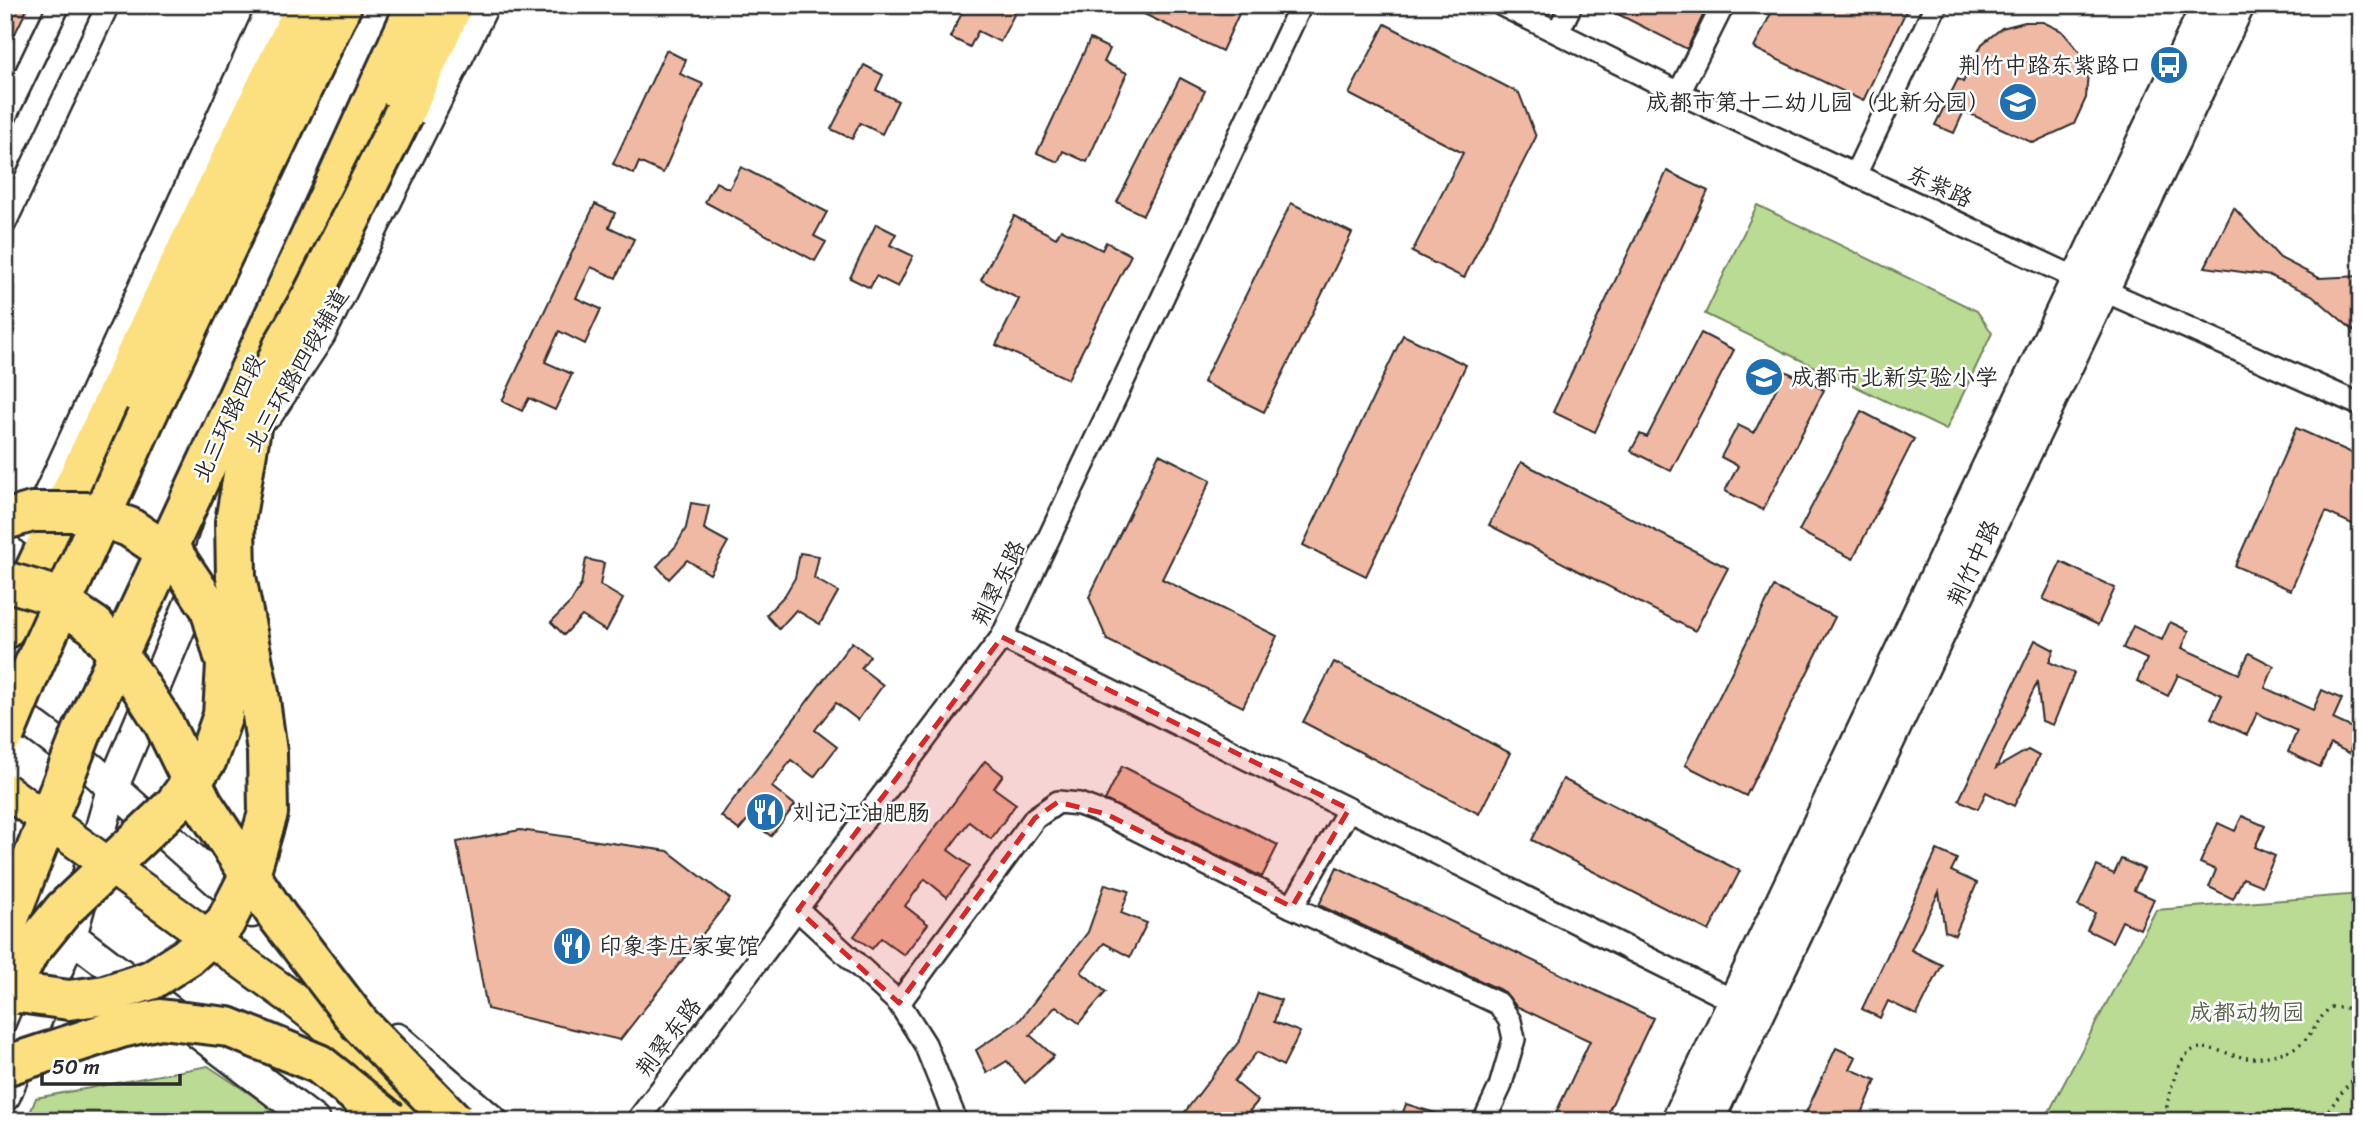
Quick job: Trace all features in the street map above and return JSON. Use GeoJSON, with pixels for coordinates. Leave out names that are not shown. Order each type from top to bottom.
{"type":"FeatureCollection","features":[{"type":"Feature","properties":{"kind":"highway"},"geometry":{"type":"LineString","coordinates":[[5,629],[18,607],[142,341],[306,5]]}},
{"type":"Feature","properties":{"kind":"highway"},"geometry":{"type":"LineString","coordinates":[[5,734],[146,417],[342,5]]}},
{"type":"Feature","properties":{"kind":"highway","name":"北三环路四段"},"geometry":{"type":"LineString","coordinates":[[5,929],[83,730],[416,5]]}},
{"type":"Feature","properties":{"kind":"highway"},"geometry":{"type":"LineString","coordinates":[[5,991],[69,1000],[104,995],[151,981],[187,957],[225,923],[250,874],[268,813],[267,752],[259,693],[236,578],[235,522],[252,422],[283,346],[313,294],[404,113],[453,5]]}},
{"type":"Feature","properties":{"kind":"highway"},"geometry":{"type":"LineString","coordinates":[[5,520],[32,512],[86,512],[129,527],[177,559],[211,608],[226,664],[223,715],[207,760],[174,805],[64,909],[29,952],[5,999]]}},
{"type":"Feature","properties":{"kind":"highway"},"geometry":{"type":"LineString","coordinates":[[5,581],[46,593],[95,626],[133,675],[163,722],[203,804],[278,917],[360,1024],[454,1121]]}},
{"type":"Feature","properties":{"kind":"highway"},"geometry":{"type":"LineString","coordinates":[[5,1066],[121,1028],[160,1019],[228,1027],[319,1064],[390,1121]]}},
{"type":"Feature","properties":{"kind":"main road"},"geometry":{"type":"LineString","coordinates":[[5,590],[274,5]]}},
{"type":"Feature","properties":{"kind":"main road","name":"北三环路四段辅道"},"geometry":{"type":"LineString","coordinates":[[5,1095],[71,936],[112,789],[206,565],[231,491],[262,422],[320,334],[483,5]]}},
{"type":"Feature","properties":{"kind":"main road","name":"荆竹中路"},"geometry":{"type":"LineString","coordinates":[[1708,1121],[1747,1007],[2090,284],[2207,5]]}},
{"type":"Feature","properties":{"kind":"main road","name":"荆竹中路"},"geometry":{"type":"LineString","coordinates":[[2090,284],[2239,5]]}},
{"type":"Feature","properties":{"kind":"main road"},"geometry":{"type":"LineString","coordinates":[[5,504],[52,486]]}},
{"type":"Feature","properties":{"kind":"main road"},"geometry":{"type":"LineString","coordinates":[[5,711],[36,727],[92,769],[492,1121]]}},
{"type":"Feature","properties":{"kind":"main road"},"geometry":{"type":"LineString","coordinates":[[5,790],[292,998],[447,1121]]}},
{"type":"Feature","properties":{"kind":"main road"},"geometry":{"type":"LineString","coordinates":[[5,813],[282,1011],[419,1121]]}},
{"type":"Feature","properties":{"kind":"main road"},"geometry":{"type":"LineString","coordinates":[[5,916],[71,936],[314,1121]]}},
{"type":"Feature","properties":{"kind":"main road","name":"荆竹中路"},"geometry":{"type":"LineString","coordinates":[[1676,1121],[1747,1007]]}},
{"type":"Feature","properties":{"kind":"street"},"geometry":{"type":"LineString","coordinates":[[5,117],[59,5]]}},
{"type":"Feature","properties":{"kind":"street"},"geometry":{"type":"LineString","coordinates":[[5,223],[108,5]]}},
{"type":"Feature","properties":{"kind":"street","name":"荆翠东路"},"geometry":{"type":"LineString","coordinates":[[637,1121],[1002,637],[1301,5]]}},
{"type":"Feature","properties":{"kind":"street","name":"东紫路"},"geometry":{"type":"LineString","coordinates":[[1502,5],[1679,93],[1855,175],[2361,405]]}},
{"type":"Feature","properties":{"kind":"street"},"geometry":{"type":"LineString","coordinates":[[1558,32],[1571,5]]}},
{"type":"Feature","properties":{"kind":"street"},"geometry":{"type":"LineString","coordinates":[[1679,93],[1723,5]]}},
{"type":"Feature","properties":{"kind":"street"},"geometry":{"type":"LineString","coordinates":[[1855,175],[1936,5]]}},
{"type":"Feature","properties":{"kind":"street"},"geometry":{"type":"LineString","coordinates":[[1002,637],[1747,1007]]}},
{"type":"Feature","properties":{"kind":"street"},"geometry":{"type":"LineString","coordinates":[[899,1003],[1035,818],[1058,802],[1079,804],[1105,814],[1292,907],[1499,1004],[1510,1021],[1514,1039],[1500,1087],[1484,1121]]}},
{"type":"Feature","properties":{"kind":"street"},"geometry":{"type":"LineString","coordinates":[[1292,907],[1349,809]]}},
{"type":"Feature","properties":{"kind":"street"},"geometry":{"type":"LineString","coordinates":[[798,910],[899,1003],[925,1044],[957,1121]]}},
{"type":"Feature","properties":{"kind":"path"},"geometry":{"type":"LineString","coordinates":[[2164,1121],[2172,1084],[2192,1051],[2203,1048],[2253,1059],[2296,1047],[2308,1037],[2322,1013],[2331,1007],[2361,1009]]}},
{"type":"Feature","properties":{"kind":"path"},"geometry":{"type":"LineString","coordinates":[[2320,1121],[2350,1082],[2361,1073]]}},
{"type":"Feature","properties":{"kind":"highlighted area"},"geometry":{"type":"Polygon","coordinates":[[[1002,637],[1349,809],[1292,907],[1106,814],[1058,802],[1035,818],[899,1003],[798,910],[1002,637]]]}},
{"type":"Feature","properties":{"kind":"green space"},"geometry":{"type":"Polygon","coordinates":[[[1757,205],[1977,311],[1992,333],[1946,430],[1705,314],[1757,205]]]}},
{"type":"Feature","properties":{"kind":"green space","name":"成都动物园"},"geometry":{"type":"Polygon","coordinates":[[[2361,894],[2361,1121],[2044,1121],[2156,910],[2361,894]]]}},
{"type":"Feature","properties":{"kind":"green space"},"geometry":{"type":"Polygon","coordinates":[[[208,1066],[291,1121],[27,1121],[36,1098],[208,1066]]]}},
{"type":"Feature","properties":{"kind":"building"},"geometry":{"type":"Polygon","coordinates":[[[5,5],[29,5],[5,54],[5,5]]]}},
{"type":"Feature","properties":{"kind":"building"},"geometry":{"type":"Polygon","coordinates":[[[966,5],[1009,5],[1017,9],[1000,42],[978,31],[970,47],[950,37],[966,5]]]}},
{"type":"Feature","properties":{"kind":"building"},"geometry":{"type":"Polygon","coordinates":[[[1125,5],[1243,5],[1222,51],[1125,5]]]}},
{"type":"Feature","properties":{"kind":"building"},"geometry":{"type":"Polygon","coordinates":[[[1600,5],[1708,5],[1687,49],[1600,5]]]}},
{"type":"Feature","properties":{"kind":"building"},"geometry":{"type":"Polygon","coordinates":[[[1775,5],[1909,5],[1863,101],[1754,48],[1775,5]]]}},
{"type":"Feature","properties":{"kind":"building"},"geometry":{"type":"Polygon","coordinates":[[[2025,22],[2043,22],[2062,31],[2079,51],[2088,72],[2086,98],[2074,124],[2033,143],[1964,111],[1954,133],[1935,125],[1958,79],[1963,82],[1982,44],[2002,28],[2025,22]]]}},
{"type":"Feature","properties":{"kind":"building"},"geometry":{"type":"Polygon","coordinates":[[[1385,24],[1519,93],[1536,137],[1464,278],[1412,252],[1463,153],[1349,94],[1385,24]]]}},
{"type":"Feature","properties":{"kind":"building"},"geometry":{"type":"Polygon","coordinates":[[[1090,39],[1110,49],[1104,62],[1127,73],[1087,162],[1063,151],[1058,162],[1037,153],[1090,39]]]}},
{"type":"Feature","properties":{"kind":"building"},"geometry":{"type":"Polygon","coordinates":[[[666,50],[686,60],[680,74],[703,84],[663,173],[639,162],[634,174],[613,164],[666,50]]]}},
{"type":"Feature","properties":{"kind":"building"},"geometry":{"type":"Polygon","coordinates":[[[864,65],[883,75],[876,90],[898,101],[882,134],[860,123],[852,139],[831,129],[864,65]]]}},
{"type":"Feature","properties":{"kind":"building"},"geometry":{"type":"Polygon","coordinates":[[[1180,78],[1205,91],[1143,215],[1117,202],[1180,78]]]}},
{"type":"Feature","properties":{"kind":"building"},"geometry":{"type":"Polygon","coordinates":[[[741,167],[827,212],[814,236],[826,242],[815,261],[705,202],[716,182],[729,189],[741,167]]]}},
{"type":"Feature","properties":{"kind":"building"},"geometry":{"type":"Polygon","coordinates":[[[1667,171],[1708,191],[1595,432],[1553,412],[1667,171]]]}},
{"type":"Feature","properties":{"kind":"building"},"geometry":{"type":"Polygon","coordinates":[[[1291,203],[1352,233],[1264,412],[1203,382],[1291,203]]]}},
{"type":"Feature","properties":{"kind":"building"},"geometry":{"type":"Polygon","coordinates":[[[595,204],[615,213],[609,227],[634,239],[616,278],[591,267],[576,298],[601,309],[585,344],[559,331],[545,362],[572,374],[555,410],[529,398],[522,411],[502,401],[595,204]]]}},
{"type":"Feature","properties":{"kind":"building"},"geometry":{"type":"Polygon","coordinates":[[[2234,208],[2280,258],[2319,278],[2361,276],[2361,337],[2312,295],[2271,276],[2205,267],[2234,208]]]}},
{"type":"Feature","properties":{"kind":"building"},"geometry":{"type":"Polygon","coordinates":[[[1014,216],[1056,238],[1061,229],[1102,250],[1106,242],[1131,255],[1068,379],[996,345],[1019,299],[981,280],[1014,216]]]}},
{"type":"Feature","properties":{"kind":"building"},"geometry":{"type":"Polygon","coordinates":[[[876,224],[896,234],[890,245],[913,256],[898,287],[876,276],[870,288],[850,278],[876,224]]]}},
{"type":"Feature","properties":{"kind":"building"},"geometry":{"type":"Polygon","coordinates":[[[1701,333],[1734,350],[1671,471],[1631,451],[1640,434],[1647,437],[1701,333]]]}},
{"type":"Feature","properties":{"kind":"building"},"geometry":{"type":"Polygon","coordinates":[[[1403,335],[1466,365],[1366,576],[1303,545],[1403,335]]]}},
{"type":"Feature","properties":{"kind":"building"},"geometry":{"type":"Polygon","coordinates":[[[1785,371],[1824,390],[1763,510],[1725,491],[1738,466],[1721,457],[1738,425],[1754,433],[1785,371]]]}},
{"type":"Feature","properties":{"kind":"building"},"geometry":{"type":"Polygon","coordinates":[[[1861,411],[1914,439],[1853,559],[1799,531],[1861,411]]]}},
{"type":"Feature","properties":{"kind":"building"},"geometry":{"type":"Polygon","coordinates":[[[2296,428],[2361,457],[2361,528],[2326,512],[2291,590],[2235,566],[2296,428]]]}},
{"type":"Feature","properties":{"kind":"building"},"geometry":{"type":"Polygon","coordinates":[[[1159,454],[1211,480],[1162,579],[1277,636],[1243,707],[1107,640],[1089,597],[1159,454]]]}},
{"type":"Feature","properties":{"kind":"building"},"geometry":{"type":"Polygon","coordinates":[[[1521,462],[1728,568],[1695,631],[1489,525],[1521,462]]]}},
{"type":"Feature","properties":{"kind":"building"},"geometry":{"type":"Polygon","coordinates":[[[691,503],[709,506],[704,529],[728,542],[710,574],[687,560],[669,579],[657,566],[676,546],[686,528],[691,503]]]}},
{"type":"Feature","properties":{"kind":"building"},"geometry":{"type":"Polygon","coordinates":[[[800,553],[819,556],[814,578],[838,592],[820,624],[796,610],[779,629],[766,615],[785,595],[795,578],[800,553]]]}},
{"type":"Feature","properties":{"kind":"building"},"geometry":{"type":"Polygon","coordinates":[[[586,559],[604,563],[600,585],[623,599],[606,631],[582,616],[564,635],[551,622],[571,602],[581,585],[586,559]]]}},
{"type":"Feature","properties":{"kind":"building"},"geometry":{"type":"Polygon","coordinates":[[[2061,562],[2115,588],[2098,625],[2043,599],[2061,562]]]}},
{"type":"Feature","properties":{"kind":"building"},"geometry":{"type":"Polygon","coordinates":[[[1774,587],[1835,617],[1746,796],[1685,765],[1774,587]]]}},
{"type":"Feature","properties":{"kind":"building"},"geometry":{"type":"Polygon","coordinates":[[[2170,622],[2189,631],[2182,648],[2239,674],[2249,653],[2274,666],[2265,688],[2313,710],[2322,690],[2342,699],[2333,719],[2359,731],[2349,753],[2331,744],[2320,767],[2288,752],[2297,731],[2257,713],[2247,735],[2211,718],[2222,695],[2178,675],[2168,696],[2137,681],[2147,659],[2123,648],[2133,626],[2162,640],[2170,622]]]}},
{"type":"Feature","properties":{"kind":"building"},"geometry":{"type":"Polygon","coordinates":[[[2035,640],[2054,650],[2049,662],[2074,673],[2053,725],[2042,721],[2037,683],[1996,768],[2028,750],[2039,756],[2014,806],[1986,792],[1978,809],[1959,800],[2035,640]]]}},
{"type":"Feature","properties":{"kind":"building"},"geometry":{"type":"Polygon","coordinates":[[[852,642],[870,656],[861,668],[883,685],[858,720],[836,703],[815,730],[837,747],[814,777],[791,760],[772,787],[795,805],[771,836],[748,819],[739,830],[721,816],[852,642]]]}},
{"type":"Feature","properties":{"kind":"building"},"geometry":{"type":"Polygon","coordinates":[[[1334,662],[1510,753],[1479,814],[1303,722],[1334,662]]]}},
{"type":"Feature","properties":{"kind":"building"},"geometry":{"type":"Polygon","coordinates":[[[985,761],[1003,775],[994,788],[1016,804],[991,839],[969,822],[948,850],[970,866],[947,897],[925,879],[905,906],[928,924],[904,955],[881,938],[872,949],[854,936],[985,761]]]}},
{"type":"Feature","properties":{"kind":"building"},"geometry":{"type":"Polygon","coordinates":[[[1122,766],[1278,845],[1262,877],[1105,800],[1122,766]]]}},
{"type":"Feature","properties":{"kind":"building"},"geometry":{"type":"Polygon","coordinates":[[[1563,779],[1740,871],[1709,931],[1532,840],[1563,779]]]}},
{"type":"Feature","properties":{"kind":"building"},"geometry":{"type":"Polygon","coordinates":[[[2242,816],[2265,826],[2255,847],[2275,856],[2262,886],[2243,878],[2233,899],[2209,887],[2216,870],[2200,863],[2218,823],[2235,831],[2242,816]]]}},
{"type":"Feature","properties":{"kind":"building"},"geometry":{"type":"Polygon","coordinates":[[[520,830],[668,851],[730,899],[620,1040],[487,1009],[457,842],[520,830]]]}},
{"type":"Feature","properties":{"kind":"building"},"geometry":{"type":"Polygon","coordinates":[[[1937,850],[1957,859],[1951,871],[1977,883],[1955,935],[1945,931],[1939,892],[1911,950],[1942,965],[1917,1015],[1888,1001],[1880,1018],[1862,1009],[1937,850]]]}},
{"type":"Feature","properties":{"kind":"building"},"geometry":{"type":"Polygon","coordinates":[[[2121,859],[2144,869],[2134,890],[2154,899],[2140,929],[2122,921],[2112,942],[2087,930],[2095,913],[2078,906],[2097,866],[2114,874],[2121,859]]]}},
{"type":"Feature","properties":{"kind":"building"},"geometry":{"type":"Polygon","coordinates":[[[1337,867],[1653,1018],[1604,1121],[1552,1121],[1590,1041],[1516,1006],[1505,992],[1319,905],[1337,867]]]}},
{"type":"Feature","properties":{"kind":"building"},"geometry":{"type":"Polygon","coordinates":[[[1105,884],[1129,891],[1121,913],[1147,923],[1130,957],[1104,943],[1081,972],[1106,992],[1079,1023],[1056,1006],[1030,1035],[1054,1056],[1025,1083],[1007,1061],[987,1073],[976,1050],[1019,1021],[1088,932],[1105,884]]]}},
{"type":"Feature","properties":{"kind":"building"},"geometry":{"type":"Polygon","coordinates":[[[1258,993],[1281,1000],[1274,1022],[1300,1032],[1283,1066],[1257,1052],[1234,1081],[1258,1101],[1241,1121],[1217,1121],[1209,1115],[1204,1121],[1178,1121],[1240,1040],[1258,993]]]}},
{"type":"Feature","properties":{"kind":"building"},"geometry":{"type":"Polygon","coordinates":[[[1836,1048],[1856,1057],[1850,1069],[1876,1080],[1859,1121],[1802,1121],[1836,1048]]]}},
{"type":"Feature","properties":{"kind":"building"},"geometry":{"type":"Polygon","coordinates":[[[1406,1104],[1448,1117],[1448,1121],[1400,1121],[1406,1104]]]}},
{"type":"Feature","properties":{"kind":"place","name":"荆竹中路东紫路口"},"geometry":{"type":"Point","coordinates":[2169,65]}},
{"type":"Feature","properties":{"kind":"place","name":"成都市第十二幼儿园（北新分园）"},"geometry":{"type":"Point","coordinates":[2018,102]}},
{"type":"Feature","properties":{"kind":"place","name":"成都市北新实验小学"},"geometry":{"type":"Point","coordinates":[1764,377]}},
{"type":"Feature","properties":{"kind":"place","name":"刘记江油肥肠"},"geometry":{"type":"Point","coordinates":[765,812]}},
{"type":"Feature","properties":{"kind":"place","name":"印象李庄家宴馆"},"geometry":{"type":"Point","coordinates":[572,946]}}]}
